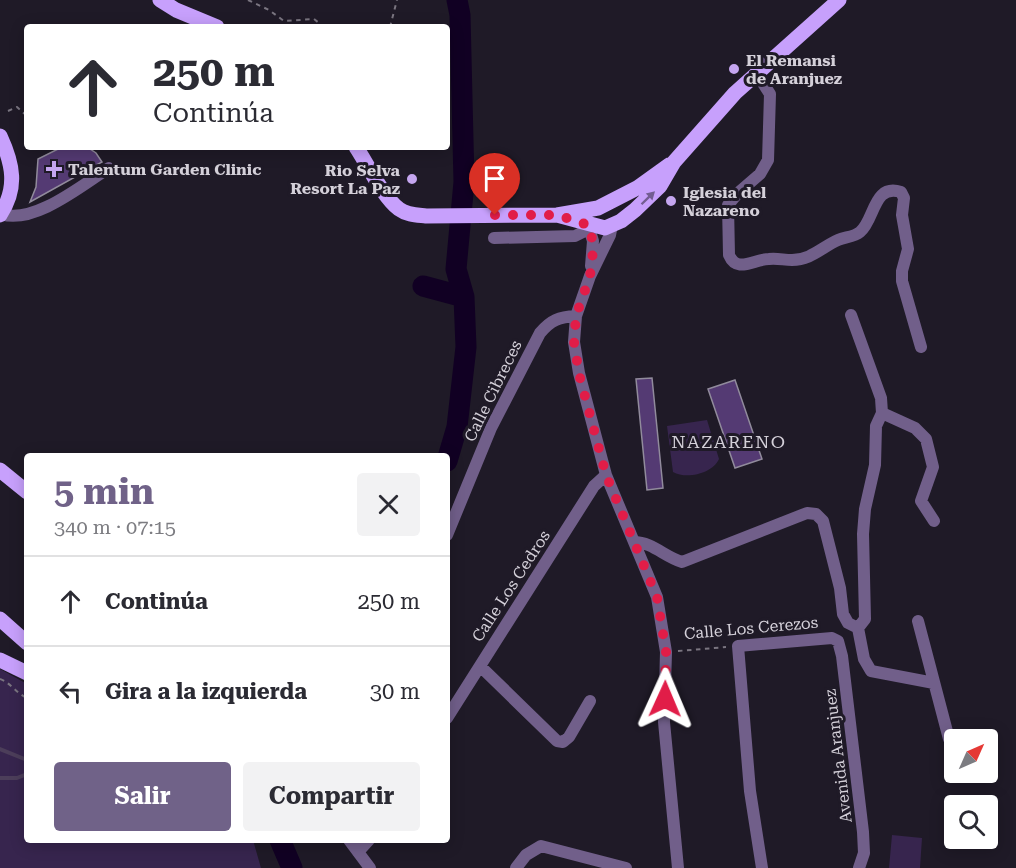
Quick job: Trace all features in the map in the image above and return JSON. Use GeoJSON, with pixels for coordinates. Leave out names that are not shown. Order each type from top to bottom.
{"type":"FeatureCollection","features":[{"type":"Feature","properties":{"kind":"main road"},"geometry":{"type":"LineString","coordinates":[[160,0],[176,10],[210,24]]}},
{"type":"Feature","properties":{"kind":"main road"},"geometry":{"type":"LineString","coordinates":[[557,215],[601,226],[635,210],[660,186],[674,162],[735,93],[839,0]]}},
{"type":"Feature","properties":{"kind":"main road"},"geometry":{"type":"LineString","coordinates":[[0,136],[13,172],[11,189],[0,214]]}},
{"type":"Feature","properties":{"kind":"main road"},"geometry":{"type":"LineString","coordinates":[[358,150],[383,190],[399,210],[411,215],[426,216],[557,215],[602,207],[674,162]]}},
{"type":"Feature","properties":{"kind":"main road"},"geometry":{"type":"LineString","coordinates":[[601,226],[615,219],[614,212],[602,207]]}},
{"type":"Feature","properties":{"kind":"main road"},"geometry":{"type":"LineString","coordinates":[[0,470],[24,490]]}},
{"type":"Feature","properties":{"kind":"main road"},"geometry":{"type":"LineString","coordinates":[[0,619],[24,640]]}},
{"type":"Feature","properties":{"kind":"main road"},"geometry":{"type":"LineString","coordinates":[[0,660],[24,672]]}},
{"type":"Feature","properties":{"kind":"street"},"geometry":{"type":"LineString","coordinates":[[757,74],[770,94],[768,160],[760,174],[738,193],[728,206],[731,261],[743,266],[768,259],[804,259],[837,241],[857,235],[865,228],[878,199],[885,192],[893,189],[901,192],[904,198],[902,215],[908,249],[902,281],[921,347]]}},
{"type":"Feature","properties":{"kind":"street"},"geometry":{"type":"LineString","coordinates":[[0,214],[21,216],[47,207],[110,168]]}},
{"type":"Feature","properties":{"kind":"street"},"geometry":{"type":"LineString","coordinates":[[494,238],[575,236],[601,226]]}},
{"type":"Feature","properties":{"kind":"street"},"geometry":{"type":"LineString","coordinates":[[601,226],[610,235],[590,276],[576,316],[574,342],[579,374],[606,475],[657,597],[666,652],[664,722],[678,868]]}},
{"type":"Feature","properties":{"kind":"street"},"geometry":{"type":"LineString","coordinates":[[590,276],[593,241],[601,226]]}},
{"type":"Feature","properties":{"kind":"street"},"geometry":{"type":"LineString","coordinates":[[851,315],[881,398],[882,413],[876,426],[875,465],[865,509],[863,534],[866,618],[858,628],[864,659],[871,671],[878,674],[934,682]]}},
{"type":"Feature","properties":{"kind":"street","name":"Calle Cibreces"},"geometry":{"type":"LineString","coordinates":[[450,528],[491,428],[540,333],[555,320],[576,316]]}},
{"type":"Feature","properties":{"kind":"street"},"geometry":{"type":"LineString","coordinates":[[882,413],[915,428],[926,439],[933,467],[921,501],[934,521]]}},
{"type":"Feature","properties":{"kind":"street","name":"Calle Los Cedros"},"geometry":{"type":"LineString","coordinates":[[450,713],[594,486],[606,475]]}},
{"type":"Feature","properties":{"kind":"street"},"geometry":{"type":"LineString","coordinates":[[634,542],[648,544],[681,562],[807,513],[816,514],[823,520],[840,588],[843,614],[848,623],[858,628]]}},
{"type":"Feature","properties":{"kind":"street"},"geometry":{"type":"LineString","coordinates":[[918,621],[946,729]]}},
{"type":"Feature","properties":{"kind":"street","name":"Calle Los Cerezos"},"geometry":{"type":"LineString","coordinates":[[738,646],[832,638],[838,641]]}},
{"type":"Feature","properties":{"kind":"street","name":"Avenida Aranjuez"},"geometry":{"type":"LineString","coordinates":[[838,641],[842,656],[863,832],[864,853],[859,868]]}},
{"type":"Feature","properties":{"kind":"street"},"geometry":{"type":"LineString","coordinates":[[738,646],[750,791],[762,868]]}},
{"type":"Feature","properties":{"kind":"street"},"geometry":{"type":"LineString","coordinates":[[480,666],[558,741],[563,742],[569,737],[590,701]]}},
{"type":"Feature","properties":{"kind":"street"},"geometry":{"type":"LineString","coordinates":[[351,843],[370,868]]}},
{"type":"Feature","properties":{"kind":"street"},"geometry":{"type":"LineString","coordinates":[[358,852],[366,843]]}},
{"type":"Feature","properties":{"kind":"street"},"geometry":{"type":"LineString","coordinates":[[516,868],[526,855],[541,846],[626,868]]}},
{"type":"Feature","properties":{"kind":"path"},"geometry":{"type":"LineString","coordinates":[[248,0],[270,10],[284,21],[314,19],[320,24]]}},
{"type":"Feature","properties":{"kind":"path"},"geometry":{"type":"LineString","coordinates":[[391,24],[397,0]]}},
{"type":"Feature","properties":{"kind":"path"},"geometry":{"type":"LineString","coordinates":[[8,111],[17,107],[24,113]]}},
{"type":"Feature","properties":{"kind":"path","name":"Calle Los Cerezos"},"geometry":{"type":"LineString","coordinates":[[666,652],[738,646]]}},
{"type":"Feature","properties":{"kind":"path"},"geometry":{"type":"LineString","coordinates":[[0,680],[8,682],[17,694],[24,697]]}},
{"type":"Feature","properties":{"kind":"shaded area"},"geometry":{"type":"Polygon","coordinates":[[[707,420],[719,459],[716,464],[699,474],[685,475],[673,472],[667,426],[707,420]]]}},
{"type":"Feature","properties":{"kind":"shaded area"},"geometry":{"type":"Polygon","coordinates":[[[0,669],[24,682],[24,843],[254,843],[261,868],[0,868],[0,669]]]}},
{"type":"Feature","properties":{"kind":"shaded area"},"geometry":{"type":"Polygon","coordinates":[[[892,835],[922,838],[920,868],[889,868],[892,835]]]}},
{"type":"Feature","properties":{"kind":"building"},"geometry":{"type":"Polygon","coordinates":[[[56,150],[92,150],[102,162],[30,202],[36,187],[38,159],[56,150]]]}},
{"type":"Feature","properties":{"kind":"building"},"geometry":{"type":"Polygon","coordinates":[[[652,378],[663,488],[647,490],[636,379],[652,378]]]}},
{"type":"Feature","properties":{"kind":"building"},"geometry":{"type":"Polygon","coordinates":[[[735,380],[762,459],[735,468],[708,389],[735,380]]]}},
{"type":"Feature","properties":{"kind":"waterway"},"geometry":{"type":"LineString","coordinates":[[449,453],[457,427],[466,347],[464,297],[456,269],[464,182],[460,15],[457,0]]}},
{"type":"Feature","properties":{"kind":"waterway"},"geometry":{"type":"LineString","coordinates":[[423,286],[464,297]]}},
{"type":"Feature","properties":{"kind":"waterway"},"geometry":{"type":"LineString","coordinates":[[0,749],[24,759]]}},
{"type":"Feature","properties":{"kind":"waterway"},"geometry":{"type":"LineString","coordinates":[[0,778],[17,778],[24,775]]}},
{"type":"Feature","properties":{"kind":"waterway"},"geometry":{"type":"LineString","coordinates":[[281,843],[292,868]]}},
{"type":"Feature","properties":{"kind":"place","name":"El Remansi de Aranjuez"},"geometry":{"type":"Point","coordinates":[734,69]}},
{"type":"Feature","properties":{"kind":"place","name":"Talentum Garden Clinic"},"geometry":{"type":"Point","coordinates":[54,169]}},
{"type":"Feature","properties":{"kind":"place","name":"Rio Selva Resort La Paz"},"geometry":{"type":"Point","coordinates":[412,179]}},
{"type":"Feature","properties":{"kind":"place","name":"Iglesia del Nazareno"},"geometry":{"type":"Point","coordinates":[671,201]}},
{"type":"Feature","properties":{"kind":"district","name":"NAZARENO"},"geometry":{"type":"Point","coordinates":[729,441]}},
{"type":"Feature","properties":{"kind":"route"},"geometry":{"type":"LineString","coordinates":[[495,215],[557,215],[588,225],[591,230],[593,251],[590,276],[576,316],[574,342],[579,374],[606,475],[657,597],[666,652],[665,699]]}}]}
